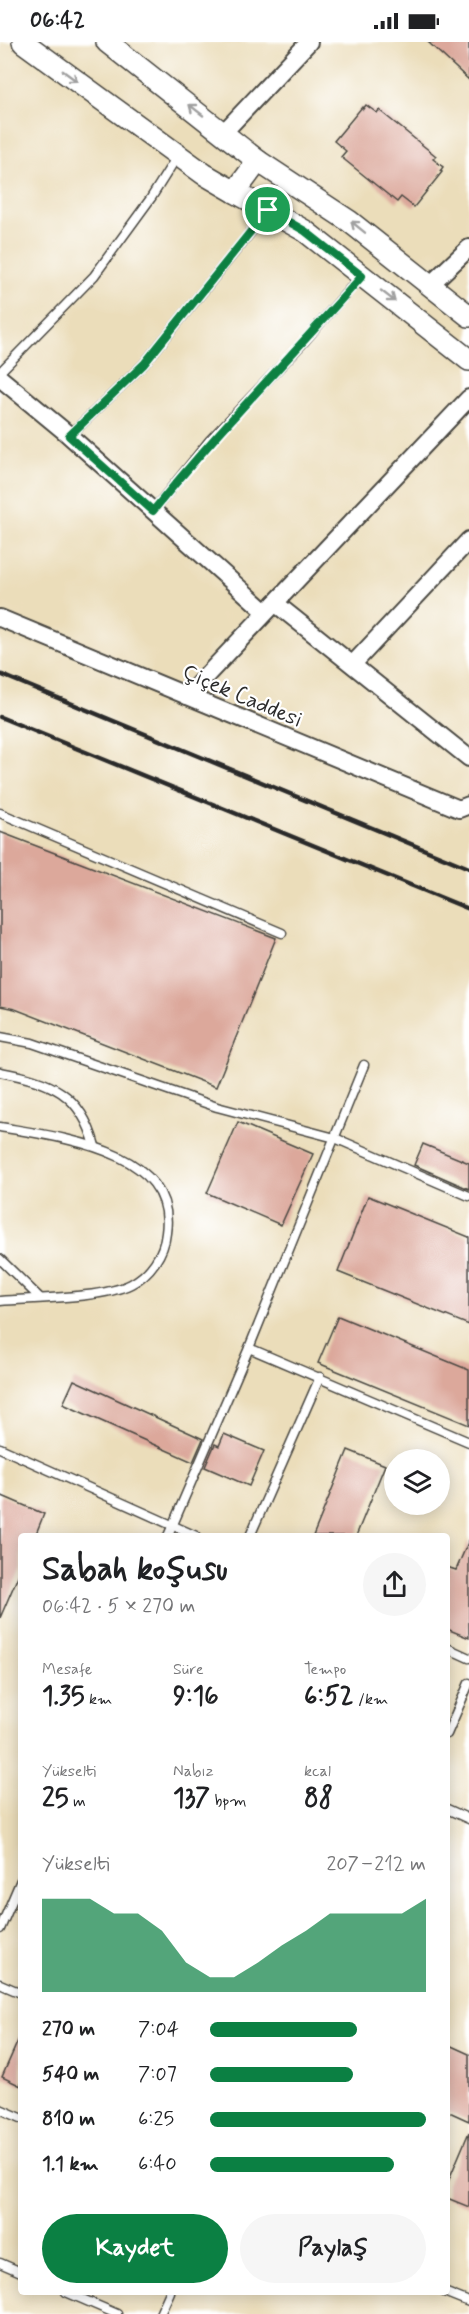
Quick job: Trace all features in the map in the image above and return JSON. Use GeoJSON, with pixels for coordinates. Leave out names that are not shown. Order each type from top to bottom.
{"type":"FeatureCollection","features":[{"type":"Feature","properties":{"kind":"street"},"geometry":{"type":"LineString","coordinates":[[22,42],[178,154],[236,192],[305,231],[469,360]]}},
{"type":"Feature","properties":{"kind":"street"},"geometry":{"type":"LineString","coordinates":[[107,42],[258,161],[349,221],[469,316]]}},
{"type":"Feature","properties":{"kind":"street"},"geometry":{"type":"LineString","coordinates":[[224,132],[309,42]]}},
{"type":"Feature","properties":{"kind":"street"},"geometry":{"type":"LineString","coordinates":[[236,192],[258,161]]}},
{"type":"Feature","properties":{"kind":"street"},"geometry":{"type":"LineString","coordinates":[[430,285],[469,248]]}},
{"type":"Feature","properties":{"kind":"street"},"geometry":{"type":"LineString","coordinates":[[0,378],[153,511],[271,608],[353,664],[469,758]]}},
{"type":"Feature","properties":{"kind":"street"},"geometry":{"type":"LineString","coordinates":[[188,696],[469,398]]}},
{"type":"Feature","properties":{"kind":"street"},"geometry":{"type":"LineString","coordinates":[[353,664],[469,540]]}},
{"type":"Feature","properties":{"kind":"street","name":"Çiçek Caddesi"},"geometry":{"type":"LineString","coordinates":[[0,618],[459,809],[469,805]]}},
{"type":"Feature","properties":{"kind":"lane"},"geometry":{"type":"LineString","coordinates":[[0,372],[93,276],[151,198],[178,154]]}},
{"type":"Feature","properties":{"kind":"lane"},"geometry":{"type":"LineString","coordinates":[[69,436],[144,364],[268,210]]}},
{"type":"Feature","properties":{"kind":"lane"},"geometry":{"type":"LineString","coordinates":[[153,511],[210,440],[302,344],[362,276]]}},
{"type":"Feature","properties":{"kind":"lane"},"geometry":{"type":"LineString","coordinates":[[0,813],[282,933]]}},
{"type":"Feature","properties":{"kind":"lane"},"geometry":{"type":"LineString","coordinates":[[0,1037],[33,1043],[217,1107],[335,1138],[469,1196]]}},
{"type":"Feature","properties":{"kind":"lane"},"geometry":{"type":"LineString","coordinates":[[169,1533],[249,1348],[364,1065]]}},
{"type":"Feature","properties":{"kind":"lane"},"geometry":{"type":"LineString","coordinates":[[0,1072],[40,1081],[67,1096],[85,1119],[95,1146]]}},
{"type":"Feature","properties":{"kind":"lane"},"geometry":{"type":"LineString","coordinates":[[0,1127],[95,1146],[126,1160],[154,1187],[167,1217],[163,1247],[144,1275],[125,1286],[105,1292],[0,1301]]}},
{"type":"Feature","properties":{"kind":"lane"},"geometry":{"type":"LineString","coordinates":[[0,1259],[40,1298]]}},
{"type":"Feature","properties":{"kind":"lane"},"geometry":{"type":"LineString","coordinates":[[249,1348],[469,1442]]}},
{"type":"Feature","properties":{"kind":"lane"},"geometry":{"type":"LineString","coordinates":[[251,1533],[320,1377]]}},
{"type":"Feature","properties":{"kind":"lane"},"geometry":{"type":"LineString","coordinates":[[0,1448],[189,1533]]}},
{"type":"Feature","properties":{"kind":"lane"},"geometry":{"type":"LineString","coordinates":[[450,1649],[469,1658]]}},
{"type":"Feature","properties":{"kind":"lane"},"geometry":{"type":"LineString","coordinates":[[450,1727],[469,1683]]}},
{"type":"Feature","properties":{"kind":"lane"},"geometry":{"type":"LineString","coordinates":[[450,1810],[469,1819]]}},
{"type":"Feature","properties":{"kind":"lane"},"geometry":{"type":"LineString","coordinates":[[0,1929],[18,1887]]}},
{"type":"Feature","properties":{"kind":"lane"},"geometry":{"type":"LineString","coordinates":[[0,1984],[18,1992]]}},
{"type":"Feature","properties":{"kind":"lane"},"geometry":{"type":"LineString","coordinates":[[0,2109],[18,2117]]}},
{"type":"Feature","properties":{"kind":"lane"},"geometry":{"type":"LineString","coordinates":[[0,2263],[18,2271]]}},
{"type":"Feature","properties":{"kind":"lane"},"geometry":{"type":"LineString","coordinates":[[450,2294],[468,2300]]}},
{"type":"Feature","properties":{"kind":"lane"},"geometry":{"type":"LineString","coordinates":[[73,2295],[117,2314]]}},
{"type":"Feature","properties":{"kind":"lane"},"geometry":{"type":"LineString","coordinates":[[160,2314],[169,2295]]}},
{"type":"Feature","properties":{"kind":"building"},"geometry":{"type":"Polygon","coordinates":[[[428,42],[469,42],[469,80],[428,42]]]}},
{"type":"Feature","properties":{"kind":"building"},"geometry":{"type":"Polygon","coordinates":[[[366,105],[377,113],[379,110],[436,156],[433,159],[443,167],[440,171],[442,172],[414,207],[401,197],[397,202],[341,157],[346,151],[334,141],[366,105]]]}},
{"type":"Feature","properties":{"kind":"building"},"geometry":{"type":"Polygon","coordinates":[[[0,832],[276,938],[216,1087],[15,1009],[0,1006],[0,832]]]}},
{"type":"Feature","properties":{"kind":"building"},"geometry":{"type":"Polygon","coordinates":[[[238,1122],[313,1154],[281,1225],[207,1193],[238,1122]]]}},
{"type":"Feature","properties":{"kind":"building"},"geometry":{"type":"Polygon","coordinates":[[[423,1144],[469,1163],[469,1189],[414,1165],[423,1144]]]}},
{"type":"Feature","properties":{"kind":"building"},"geometry":{"type":"Polygon","coordinates":[[[368,1196],[469,1237],[469,1325],[338,1272],[368,1196]]]}},
{"type":"Feature","properties":{"kind":"building"},"geometry":{"type":"Polygon","coordinates":[[[338,1316],[469,1370],[469,1425],[318,1363],[338,1316]]]}},
{"type":"Feature","properties":{"kind":"building"},"geometry":{"type":"Polygon","coordinates":[[[74,1380],[203,1439],[193,1462],[63,1404],[74,1380]]]}},
{"type":"Feature","properties":{"kind":"building"},"geometry":{"type":"Polygon","coordinates":[[[224,1434],[264,1451],[249,1486],[205,1467],[215,1444],[219,1446],[224,1434]]]}},
{"type":"Feature","properties":{"kind":"building"},"geometry":{"type":"Polygon","coordinates":[[[348,1450],[384,1465],[357,1533],[314,1533],[348,1450]]]}},
{"type":"Feature","properties":{"kind":"building"},"geometry":{"type":"Polygon","coordinates":[[[0,1495],[44,1514],[36,1533],[18,1533],[18,1576],[0,1618],[0,1495]]]}},
{"type":"Feature","properties":{"kind":"building"},"geometry":{"type":"Polygon","coordinates":[[[469,1540],[469,1638],[450,1630],[450,1568],[456,1570],[469,1540]]]}},
{"type":"Feature","properties":{"kind":"building"},"geometry":{"type":"Polygon","coordinates":[[[18,2041],[18,2085],[2,2077],[18,2041]]]}},
{"type":"Feature","properties":{"kind":"building"},"geometry":{"type":"Polygon","coordinates":[[[450,2045],[469,2054],[469,2121],[450,2112],[450,2045]]]}},
{"type":"Feature","properties":{"kind":"building"},"geometry":{"type":"Polygon","coordinates":[[[469,2132],[469,2207],[450,2199],[450,2177],[469,2132]]]}},
{"type":"Feature","properties":{"kind":"railway"},"geometry":{"type":"LineString","coordinates":[[0,674],[469,868]]}},
{"type":"Feature","properties":{"kind":"railway"},"geometry":{"type":"LineString","coordinates":[[0,717],[469,909]]}},
{"type":"Feature","properties":{"kind":"route"},"geometry":{"type":"LineString","coordinates":[[268,210],[305,231],[362,276],[302,344],[210,440],[153,511],[69,436],[144,364],[268,210]]}}]}
